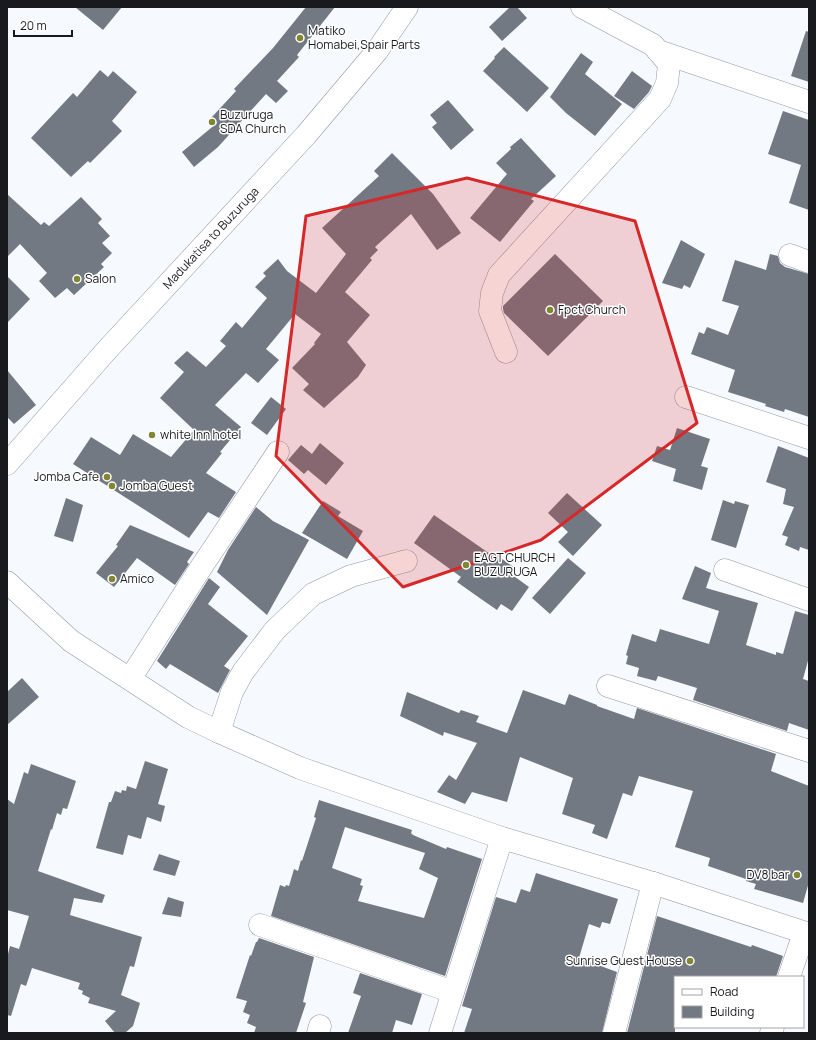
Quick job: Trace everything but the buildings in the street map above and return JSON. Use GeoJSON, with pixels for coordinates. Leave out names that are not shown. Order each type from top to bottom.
{"type":"FeatureCollection","features":[{"type":"Feature","properties":{"kind":"street","name":"Madukatisa to Buzuruga"},"geometry":{"type":"LineString","coordinates":[[7,464],[106,352],[306,135],[377,51],[407,7]]}},
{"type":"Feature","properties":{"kind":"street"},"geometry":{"type":"LineString","coordinates":[[506,352],[490,311],[492,293],[499,275],[660,99],[667,83],[668,64],[653,45],[582,7]]}},
{"type":"Feature","properties":{"kind":"street"},"geometry":{"type":"LineString","coordinates":[[658,51],[809,102]]}},
{"type":"Feature","properties":{"kind":"street"},"geometry":{"type":"LineString","coordinates":[[686,397],[809,438]]}},
{"type":"Feature","properties":{"kind":"street"},"geometry":{"type":"LineString","coordinates":[[130,679],[200,569],[278,452]]}},
{"type":"Feature","properties":{"kind":"street"},"geometry":{"type":"LineString","coordinates":[[219,732],[232,692],[243,672],[275,630],[313,594],[351,576],[406,561]]}},
{"type":"Feature","properties":{"kind":"street"},"geometry":{"type":"LineString","coordinates":[[725,570],[809,600]]}},
{"type":"Feature","properties":{"kind":"street"},"geometry":{"type":"LineString","coordinates":[[7,582],[71,641],[188,716],[219,732],[300,768],[502,838],[653,883],[807,933],[790,976]]}},
{"type":"Feature","properties":{"kind":"street"},"geometry":{"type":"LineString","coordinates":[[608,686],[809,752]]}},
{"type":"Feature","properties":{"kind":"street"},"geometry":{"type":"LineString","coordinates":[[440,1033],[502,838]]}},
{"type":"Feature","properties":{"kind":"street"},"geometry":{"type":"LineString","coordinates":[[614,1033],[653,883]]}},
{"type":"Feature","properties":{"kind":"street"},"geometry":{"type":"LineString","coordinates":[[260,925],[453,992]]}},
{"type":"Feature","properties":{"kind":"highlighted area"},"geometry":{"type":"Polygon","coordinates":[[[467,178],[635,221],[697,423],[541,540],[403,587],[276,456],[306,216],[467,178]]]}},
{"type":"Feature","properties":{"kind":"place","name":"Matiko Homabei,Spair Parts"},"geometry":{"type":"Point","coordinates":[300,38]}},
{"type":"Feature","properties":{"kind":"place","name":"Buzuruga SDA Church"},"geometry":{"type":"Point","coordinates":[212,122]}},
{"type":"Feature","properties":{"kind":"place","name":"Salon"},"geometry":{"type":"Point","coordinates":[77,279]}},
{"type":"Feature","properties":{"kind":"place","name":"Fpct Church"},"geometry":{"type":"Point","coordinates":[550,310]}},
{"type":"Feature","properties":{"kind":"place","name":"white Inn hotel"},"geometry":{"type":"Point","coordinates":[152,435]}},
{"type":"Feature","properties":{"kind":"place","name":"Jomba Cafe"},"geometry":{"type":"Point","coordinates":[107,477]}},
{"type":"Feature","properties":{"kind":"place","name":"Jomba Guest"},"geometry":{"type":"Point","coordinates":[112,486]}},
{"type":"Feature","properties":{"kind":"place","name":"EAGT CHURCH BUZURUGA"},"geometry":{"type":"Point","coordinates":[466,565]}},
{"type":"Feature","properties":{"kind":"place","name":"Amico"},"geometry":{"type":"Point","coordinates":[112,579]}},
{"type":"Feature","properties":{"kind":"place","name":"DV8 bar"},"geometry":{"type":"Point","coordinates":[797,875]}},
{"type":"Feature","properties":{"kind":"place","name":"Sunrise Guest House"},"geometry":{"type":"Point","coordinates":[690,961]}}]}
